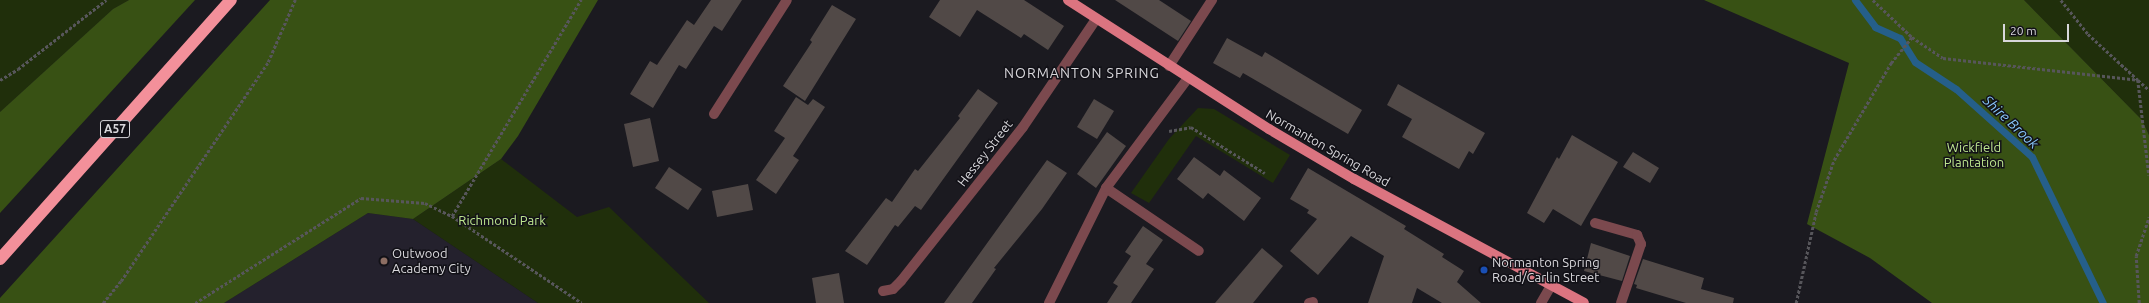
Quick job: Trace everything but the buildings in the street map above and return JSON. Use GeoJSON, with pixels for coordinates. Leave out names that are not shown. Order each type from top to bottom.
{"type":"FeatureCollection","features":[{"type":"Feature","properties":{"kind":"highway","name":"A57"},"geometry":{"type":"LineString","coordinates":[[0,259],[231,0]]}},
{"type":"Feature","properties":{"kind":"main road","name":"Normanton Spring Road"},"geometry":{"type":"LineString","coordinates":[[1068,0],[1188,78],[1354,179],[1584,303]]}},
{"type":"Feature","properties":{"kind":"street"},"geometry":{"type":"LineString","coordinates":[[714,114],[786,0]]}},
{"type":"Feature","properties":{"kind":"street"},"geometry":{"type":"LineString","coordinates":[[1169,66],[1212,0]]}},
{"type":"Feature","properties":{"kind":"street","name":"Hessey Street"},"geometry":{"type":"LineString","coordinates":[[883,291],[893,289],[901,282],[1022,127],[1096,19]]}},
{"type":"Feature","properties":{"kind":"street"},"geometry":{"type":"LineString","coordinates":[[1049,303],[1106,188],[1188,78]]}},
{"type":"Feature","properties":{"kind":"street"},"geometry":{"type":"LineString","coordinates":[[1106,188],[1199,251]]}},
{"type":"Feature","properties":{"kind":"street"},"geometry":{"type":"LineString","coordinates":[[1595,223],[1637,235],[1641,244],[1621,303]]}},
{"type":"Feature","properties":{"kind":"street"},"geometry":{"type":"LineString","coordinates":[[1540,303],[1551,286]]}},
{"type":"Feature","properties":{"kind":"path"},"geometry":{"type":"LineString","coordinates":[[0,80],[18,69],[106,0]]}},
{"type":"Feature","properties":{"kind":"path"},"geometry":{"type":"LineString","coordinates":[[103,303],[121,281],[268,62],[295,0]]}},
{"type":"Feature","properties":{"kind":"path"},"geometry":{"type":"LineString","coordinates":[[452,216],[581,0]]}},
{"type":"Feature","properties":{"kind":"path"},"geometry":{"type":"LineString","coordinates":[[1873,0],[1912,36],[1943,58],[2138,80]]}},
{"type":"Feature","properties":{"kind":"path"},"geometry":{"type":"LineString","coordinates":[[2061,0],[2088,34],[2149,90]]}},
{"type":"Feature","properties":{"kind":"path"},"geometry":{"type":"LineString","coordinates":[[1796,303],[1816,212],[1834,160],[1891,63],[1912,36]]}},
{"type":"Feature","properties":{"kind":"path"},"geometry":{"type":"LineString","coordinates":[[2138,80],[2149,175]]}},
{"type":"Feature","properties":{"kind":"path"},"geometry":{"type":"LineString","coordinates":[[1148,132],[1191,126],[1265,173]]}},
{"type":"Feature","properties":{"kind":"path"},"geometry":{"type":"LineString","coordinates":[[195,303],[361,198],[425,203],[452,216],[582,303]]}},
{"type":"Feature","properties":{"kind":"path"},"geometry":{"type":"LineString","coordinates":[[2140,303],[2136,256],[2149,217]]}},
{"type":"Feature","properties":{"kind":"shaded area","name":"Outwood Academy City"},"geometry":{"type":"Polygon","coordinates":[[[368,213],[413,219],[538,303],[224,303],[368,213]]]}},
{"type":"Feature","properties":{"kind":"green space"},"geometry":{"type":"Polygon","coordinates":[[[0,0],[129,0],[113,9],[0,112],[0,0]]]}},
{"type":"Feature","properties":{"kind":"green space"},"geometry":{"type":"Polygon","coordinates":[[[129,0],[195,0],[0,213],[0,112],[113,9],[129,0]]]}},
{"type":"Feature","properties":{"kind":"green space"},"geometry":{"type":"Polygon","coordinates":[[[270,0],[598,0],[518,136],[501,159],[413,219],[368,213],[224,303],[0,303],[0,298],[270,0]]]}},
{"type":"Feature","properties":{"kind":"green space","name":"Wickfield Plantation"},"geometry":{"type":"Polygon","coordinates":[[[1704,0],[2024,0],[2142,120],[2149,135],[2149,303],[1932,303],[1870,258],[1807,224],[1849,63],[1704,0]]]}},
{"type":"Feature","properties":{"kind":"green space"},"geometry":{"type":"Polygon","coordinates":[[[2024,0],[2149,0],[2149,135],[2142,120],[2024,0]]]}},
{"type":"Feature","properties":{"kind":"green space"},"geometry":{"type":"Polygon","coordinates":[[[1198,108],[1214,109],[1290,155],[1273,183],[1196,136],[1149,203],[1131,193],[1169,139],[1198,108]]]}},
{"type":"Feature","properties":{"kind":"green space","name":"Richmond Park"},"geometry":{"type":"Polygon","coordinates":[[[501,159],[577,217],[609,207],[709,303],[538,303],[413,219],[501,159]]]}},
{"type":"Feature","properties":{"kind":"waterway","name":"Shire Brook"},"geometry":{"type":"LineString","coordinates":[[1855,0],[1875,27],[1900,38],[1915,62],[1956,89],[2032,157],[2103,303]]}},
{"type":"Feature","properties":{"kind":"place","name":"Outwood Academy City"},"geometry":{"type":"Point","coordinates":[384,261]}},
{"type":"Feature","properties":{"kind":"place","name":"Normanton Spring Road/Carlin Street"},"geometry":{"type":"Point","coordinates":[1484,270]}},
{"type":"Feature","properties":{"kind":"district","name":"NORMANTON SPRING"},"geometry":{"type":"Point","coordinates":[1082,73]}}]}
